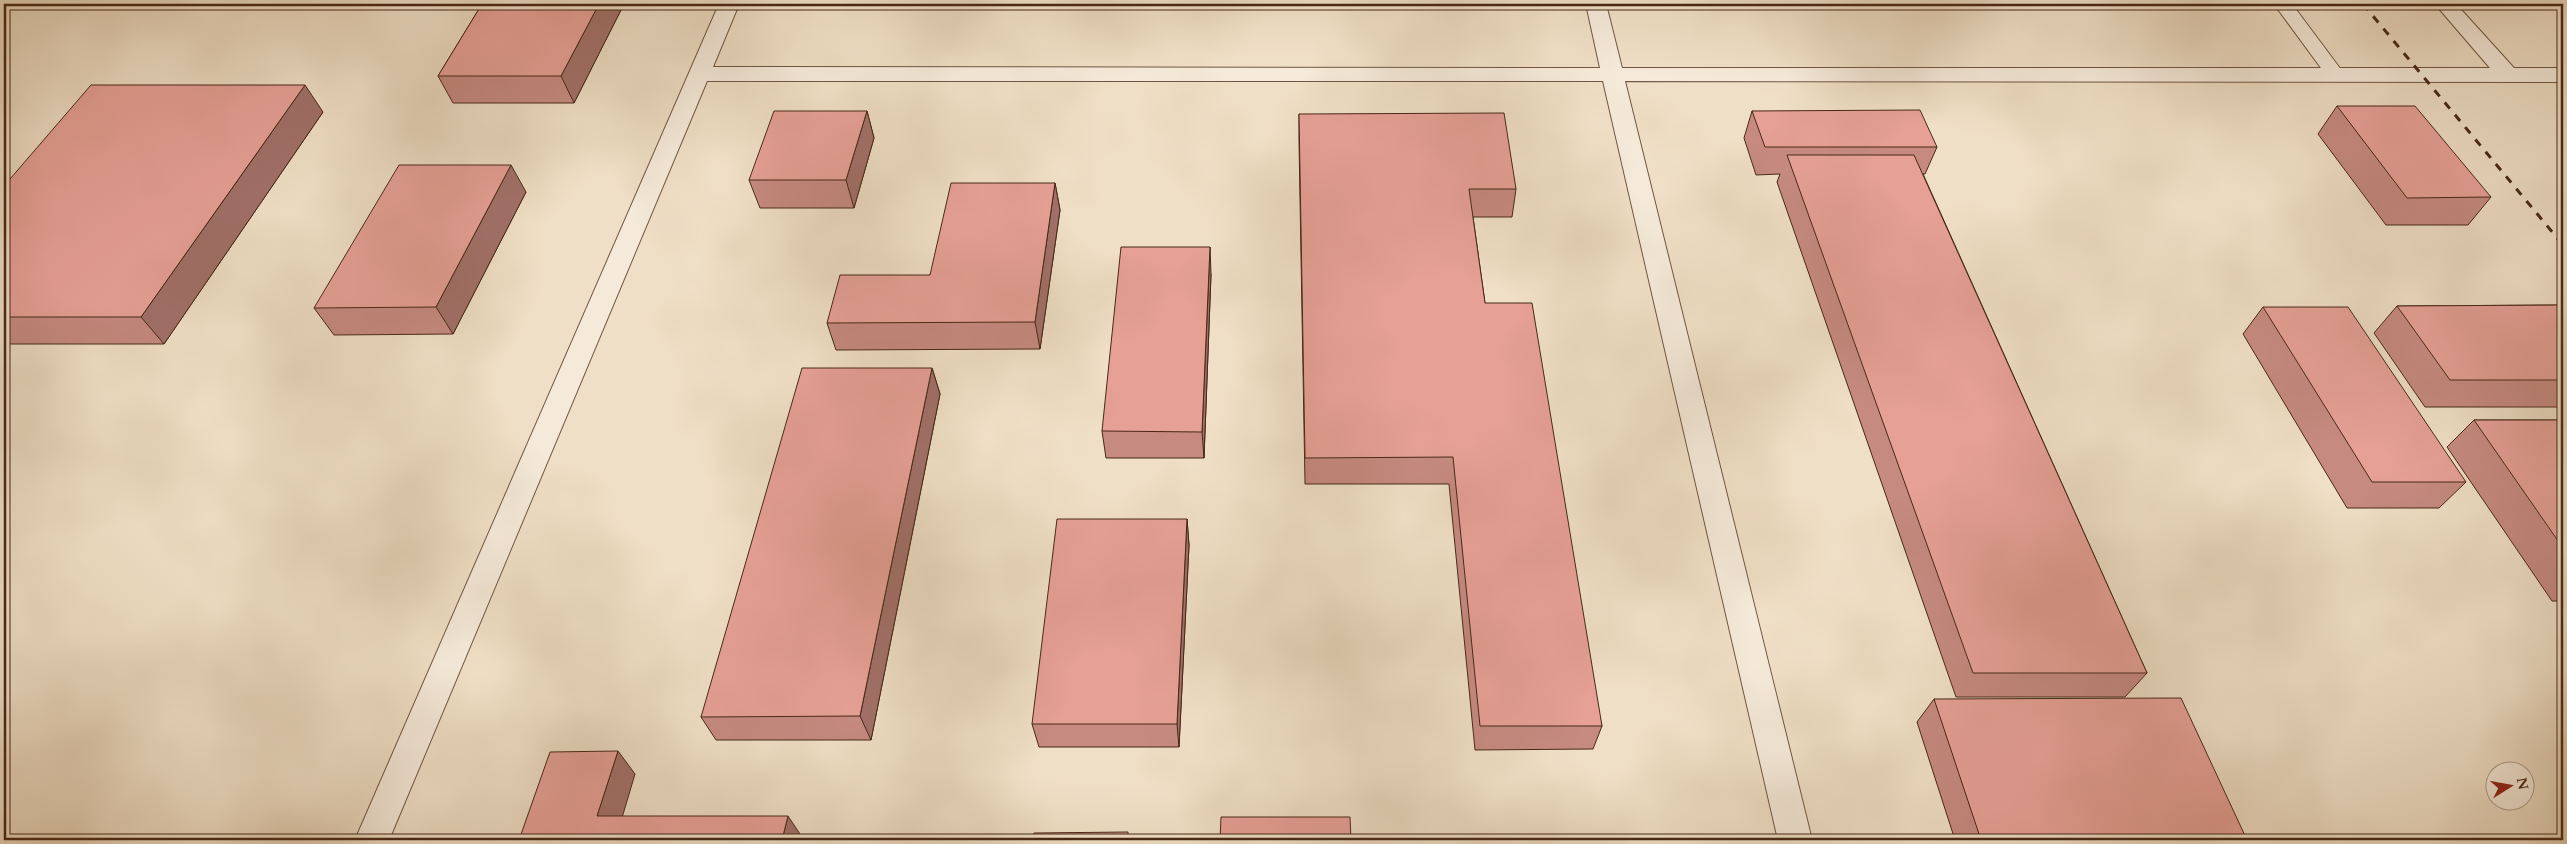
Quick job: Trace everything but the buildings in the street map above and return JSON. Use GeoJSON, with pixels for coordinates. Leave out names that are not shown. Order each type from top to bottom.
{"type":"FeatureCollection","features":[{"type":"Feature","properties":{"kind":"street"},"geometry":{"type":"LineString","coordinates":[[372,840],[729,4]]}},
{"type":"Feature","properties":{"kind":"street"},"geometry":{"type":"LineString","coordinates":[[1596,4],[1795,840]]}},
{"type":"Feature","properties":{"kind":"street"},"geometry":{"type":"LineString","coordinates":[[2445,4],[2508,75]]}},
{"type":"Feature","properties":{"kind":"street"},"geometry":{"type":"LineString","coordinates":[[700,74],[2563,75]]}},
{"type":"Feature","properties":{"kind":"lane"},"geometry":{"type":"LineString","coordinates":[[2283,4],[2336,74]]}},
{"type":"Feature","properties":{"kind":"railway"},"geometry":{"type":"LineString","coordinates":[[2363,4],[2563,245]]}}]}
